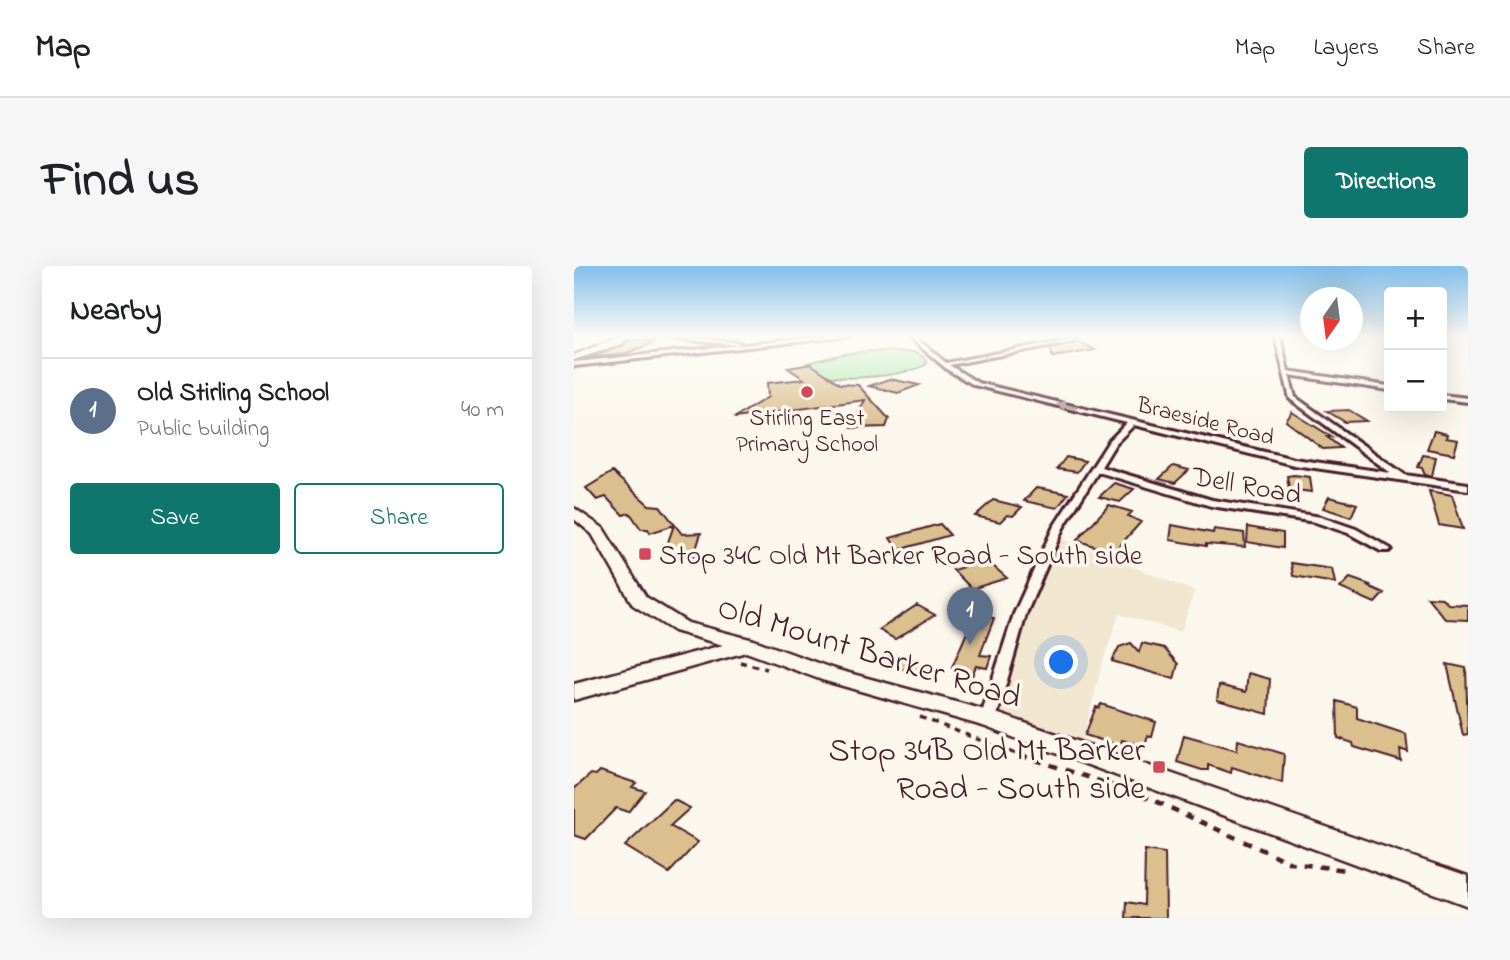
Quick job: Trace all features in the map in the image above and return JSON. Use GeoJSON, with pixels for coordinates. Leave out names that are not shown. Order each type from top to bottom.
{"type":"FeatureCollection","features":[{"type":"Feature","properties":{"kind":"main road","name":"Old Mount Barker Road"},"geometry":{"type":"LineString","coordinates":[[574,512],[598,531],[639,601],[681,627],[747,645],[829,675],[988,719],[1468,891]]}},
{"type":"Feature","properties":{"kind":"main road"},"geometry":{"type":"LineString","coordinates":[[574,692],[747,645]]}},
{"type":"Feature","properties":{"kind":"street","name":"Braeside Road"},"geometry":{"type":"LineString","coordinates":[[949,366],[955,373],[976,384],[1294,462],[1468,487]]}},
{"type":"Feature","properties":{"kind":"street"},"geometry":{"type":"LineString","coordinates":[[1284,366],[1292,398],[1405,479]]}},
{"type":"Feature","properties":{"kind":"street"},"geometry":{"type":"LineString","coordinates":[[1285,372],[1384,387]]}},
{"type":"Feature","properties":{"kind":"street"},"geometry":{"type":"LineString","coordinates":[[1447,398],[1468,400]]}},
{"type":"Feature","properties":{"kind":"street"},"geometry":{"type":"LineString","coordinates":[[988,719],[1020,614],[1058,528],[1098,469],[1112,443],[1133,422]]}},
{"type":"Feature","properties":{"kind":"street","name":"Dell Road"},"geometry":{"type":"LineString","coordinates":[[1098,469],[1200,501],[1317,519],[1352,531],[1385,549]]}},
{"type":"Feature","properties":{"kind":"path"},"geometry":{"type":"LineString","coordinates":[[706,657],[741,662],[776,672]]}},
{"type":"Feature","properties":{"kind":"path"},"geometry":{"type":"LineString","coordinates":[[919,717],[1041,763],[1142,794],[1291,863],[1358,871]]}},
{"type":"Feature","properties":{"kind":"shaded area"},"geometry":{"type":"Polygon","coordinates":[[[1055,536],[1194,591],[1181,632],[1119,614],[1102,664],[1080,751],[988,719],[1020,614],[1055,536]]]}},
{"type":"Feature","properties":{"kind":"green space"},"geometry":{"type":"Polygon","coordinates":[[[811,366],[922,366],[876,376],[847,378],[821,374],[811,366]]]}},
{"type":"Feature","properties":{"kind":"building"},"geometry":{"type":"Polygon","coordinates":[[[815,366],[840,384],[858,385],[889,419],[886,427],[851,428],[865,400],[734,418],[768,397],[767,383],[804,379],[788,368],[815,366]]]}},
{"type":"Feature","properties":{"kind":"building"},"geometry":{"type":"Polygon","coordinates":[[[890,379],[919,385],[898,393],[869,386],[890,379]]]}},
{"type":"Feature","properties":{"kind":"building"},"geometry":{"type":"Polygon","coordinates":[[[1349,410],[1367,421],[1345,422],[1327,411],[1349,410]]]}},
{"type":"Feature","properties":{"kind":"building"},"geometry":{"type":"Polygon","coordinates":[[[1292,412],[1332,437],[1327,437],[1341,448],[1323,449],[1286,421],[1292,412]]]}},
{"type":"Feature","properties":{"kind":"building"},"geometry":{"type":"Polygon","coordinates":[[[1434,431],[1447,434],[1446,438],[1458,440],[1454,454],[1427,449],[1434,431]]]}},
{"type":"Feature","properties":{"kind":"building"},"geometry":{"type":"Polygon","coordinates":[[[1423,455],[1436,457],[1432,476],[1425,475],[1422,468],[1418,467],[1423,455]]]}},
{"type":"Feature","properties":{"kind":"building"},"geometry":{"type":"Polygon","coordinates":[[[1066,457],[1085,461],[1077,472],[1057,469],[1066,457]]]}},
{"type":"Feature","properties":{"kind":"building"},"geometry":{"type":"Polygon","coordinates":[[[1173,466],[1189,470],[1175,483],[1159,479],[1173,466]]]}},
{"type":"Feature","properties":{"kind":"building"},"geometry":{"type":"Polygon","coordinates":[[[612,472],[649,505],[660,506],[682,534],[701,533],[694,556],[662,559],[674,525],[650,533],[648,529],[641,529],[630,513],[623,515],[606,497],[597,500],[586,488],[612,472]]]}},
{"type":"Feature","properties":{"kind":"building"},"geometry":{"type":"Polygon","coordinates":[[[1287,476],[1310,477],[1312,492],[1289,489],[1287,476]]]}},
{"type":"Feature","properties":{"kind":"building"},"geometry":{"type":"Polygon","coordinates":[[[1114,483],[1134,489],[1120,502],[1099,497],[1114,483]]]}},
{"type":"Feature","properties":{"kind":"building"},"geometry":{"type":"Polygon","coordinates":[[[1036,488],[1068,494],[1057,508],[1024,501],[1036,488]]]}},
{"type":"Feature","properties":{"kind":"building"},"geometry":{"type":"Polygon","coordinates":[[[1429,491],[1452,495],[1463,529],[1439,525],[1429,491]]]}},
{"type":"Feature","properties":{"kind":"building"},"geometry":{"type":"Polygon","coordinates":[[[1329,497],[1357,504],[1351,517],[1323,508],[1329,497]]]}},
{"type":"Feature","properties":{"kind":"building"},"geometry":{"type":"Polygon","coordinates":[[[993,500],[1022,507],[1013,516],[1007,515],[1000,522],[975,516],[993,500]]]}},
{"type":"Feature","properties":{"kind":"building"},"geometry":{"type":"Polygon","coordinates":[[[1109,505],[1132,512],[1128,516],[1141,522],[1113,553],[1077,540],[1109,505]]]}},
{"type":"Feature","properties":{"kind":"building"},"geometry":{"type":"Polygon","coordinates":[[[940,524],[950,535],[898,550],[890,538],[940,524]]]}},
{"type":"Feature","properties":{"kind":"building"},"geometry":{"type":"Polygon","coordinates":[[[1172,525],[1213,533],[1214,529],[1244,533],[1245,547],[1206,546],[1170,540],[1172,525]]]}},
{"type":"Feature","properties":{"kind":"building"},"geometry":{"type":"Polygon","coordinates":[[[1248,527],[1283,533],[1283,548],[1247,542],[1248,527]]]}},
{"type":"Feature","properties":{"kind":"building"},"geometry":{"type":"Polygon","coordinates":[[[986,560],[1007,578],[968,590],[970,587],[953,570],[986,560]]]}},
{"type":"Feature","properties":{"kind":"building"},"geometry":{"type":"Polygon","coordinates":[[[1291,563],[1332,569],[1335,583],[1293,576],[1291,563]]]}},
{"type":"Feature","properties":{"kind":"building"},"geometry":{"type":"Polygon","coordinates":[[[1350,578],[1384,593],[1375,603],[1340,588],[1350,578]]]}},
{"type":"Feature","properties":{"kind":"building"},"geometry":{"type":"Polygon","coordinates":[[[1427,597],[1442,598],[1448,604],[1468,605],[1468,620],[1445,619],[1427,597]]]}},
{"type":"Feature","properties":{"kind":"building"},"geometry":{"type":"Polygon","coordinates":[[[917,605],[935,615],[895,639],[879,630],[917,605]]]}},
{"type":"Feature","properties":{"kind":"building"},"geometry":{"type":"Polygon","coordinates":[[[974,616],[994,618],[980,655],[991,656],[987,668],[976,666],[972,676],[959,674],[960,668],[952,667],[974,616]]]}},
{"type":"Feature","properties":{"kind":"building"},"geometry":{"type":"Polygon","coordinates":[[[1131,643],[1139,652],[1142,643],[1164,648],[1178,664],[1174,679],[1112,661],[1119,647],[1131,643]]]}},
{"type":"Feature","properties":{"kind":"building"},"geometry":{"type":"Polygon","coordinates":[[[893,654],[925,666],[917,675],[884,662],[893,654]]]}},
{"type":"Feature","properties":{"kind":"building"},"geometry":{"type":"Polygon","coordinates":[[[1447,664],[1466,668],[1468,734],[1463,735],[1447,664]]]}},
{"type":"Feature","properties":{"kind":"building"},"geometry":{"type":"Polygon","coordinates":[[[1248,673],[1270,679],[1268,714],[1217,700],[1219,685],[1246,692],[1248,673]]]}},
{"type":"Feature","properties":{"kind":"building"},"geometry":{"type":"Polygon","coordinates":[[[1337,701],[1357,707],[1357,718],[1406,734],[1408,752],[1400,749],[1401,761],[1354,747],[1353,743],[1338,738],[1337,701]]]}},
{"type":"Feature","properties":{"kind":"building"},"geometry":{"type":"Polygon","coordinates":[[[1101,704],[1156,722],[1152,737],[1148,736],[1144,746],[1122,740],[1120,746],[1085,735],[1096,707],[1099,708],[1101,704]]]}},
{"type":"Feature","properties":{"kind":"building"},"geometry":{"type":"Polygon","coordinates":[[[1184,735],[1237,750],[1238,740],[1284,754],[1282,783],[1232,767],[1231,773],[1208,765],[1208,770],[1202,770],[1177,762],[1184,735]]]}},
{"type":"Feature","properties":{"kind":"building"},"geometry":{"type":"Polygon","coordinates":[[[600,771],[636,783],[632,787],[645,791],[628,812],[616,808],[586,839],[574,835],[574,789],[591,774],[596,775],[600,771]]]}},
{"type":"Feature","properties":{"kind":"building"},"geometry":{"type":"Polygon","coordinates":[[[674,800],[690,808],[670,826],[698,842],[669,873],[625,846],[674,800]]]}},
{"type":"Feature","properties":{"kind":"building"},"geometry":{"type":"Polygon","coordinates":[[[1145,850],[1165,853],[1166,918],[1126,918],[1127,902],[1144,905],[1145,850]]]}},
{"type":"Feature","properties":{"kind":"place","name":"Stirling East Primary School"},"geometry":{"type":"Point","coordinates":[807,392]}},
{"type":"Feature","properties":{"kind":"place","name":"Stop 34C Old Mt Barker Road - South side"},"geometry":{"type":"Point","coordinates":[645,554]}},
{"type":"Feature","properties":{"kind":"place","name":"Old Stirling School"},"geometry":{"type":"Point","coordinates":[970,645]}},
{"type":"Feature","properties":{"kind":"place","name":"Stop 34B Old Mt Barker Road - South side"},"geometry":{"type":"Point","coordinates":[1159,767]}}]}
